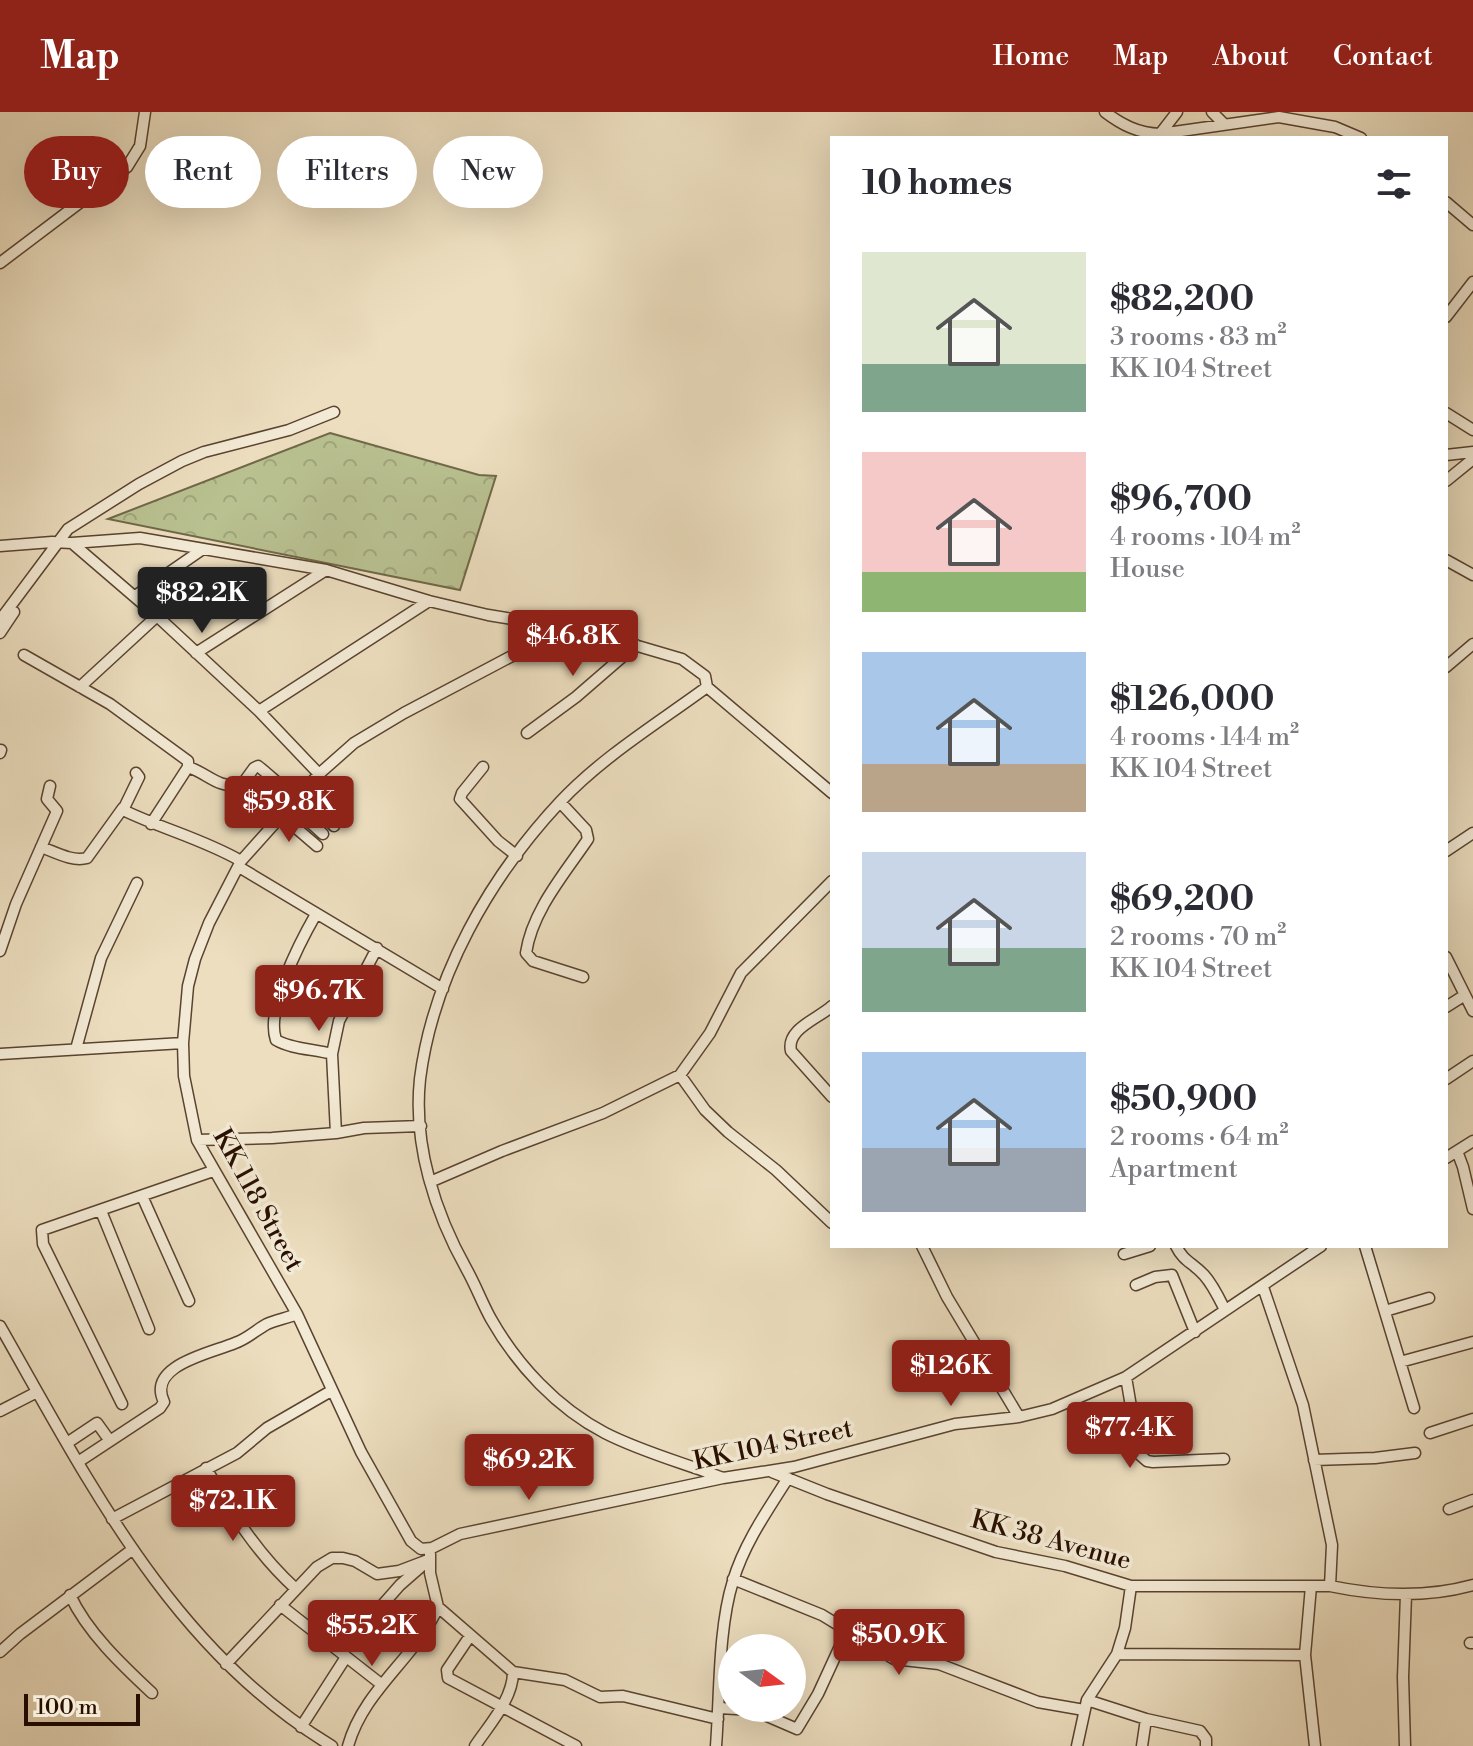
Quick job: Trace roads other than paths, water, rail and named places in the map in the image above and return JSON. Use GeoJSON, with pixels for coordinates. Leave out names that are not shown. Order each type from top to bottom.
{"type":"FeatureCollection","features":[{"type":"Feature","properties":{"kind":"street"},"geometry":{"type":"LineString","coordinates":[[0,263],[127,167],[140,146],[145,112]]}},
{"type":"Feature","properties":{"kind":"street"},"geometry":{"type":"LineString","coordinates":[[1105,112],[1123,125],[1144,133],[1160,134],[1279,117],[1335,127],[1356,136]]}},
{"type":"Feature","properties":{"kind":"street"},"geometry":{"type":"LineString","coordinates":[[1160,134],[1177,112]]}},
{"type":"Feature","properties":{"kind":"street"},"geometry":{"type":"LineString","coordinates":[[1212,112],[1224,124]]}},
{"type":"Feature","properties":{"kind":"street"},"geometry":{"type":"LineString","coordinates":[[1448,204],[1473,225]]}},
{"type":"Feature","properties":{"kind":"street"},"geometry":{"type":"LineString","coordinates":[[1448,314],[1473,282]]}},
{"type":"Feature","properties":{"kind":"street"},"geometry":{"type":"LineString","coordinates":[[0,620],[68,529],[139,484],[193,456],[289,430],[334,412]]}},
{"type":"Feature","properties":{"kind":"street"},"geometry":{"type":"LineString","coordinates":[[1448,414],[1473,430]]}},
{"type":"Feature","properties":{"kind":"street"},"geometry":{"type":"LineString","coordinates":[[1448,455],[1473,452]]}},
{"type":"Feature","properties":{"kind":"street"},"geometry":{"type":"LineString","coordinates":[[1448,479],[1473,459]]}},
{"type":"Feature","properties":{"kind":"street"},"geometry":{"type":"LineString","coordinates":[[0,545],[72,543],[128,537],[326,570],[429,601],[488,615],[573,629],[636,645],[693,664],[705,676],[707,687],[830,791]]}},
{"type":"Feature","properties":{"kind":"street"},"geometry":{"type":"LineString","coordinates":[[0,633],[56,542]]}},
{"type":"Feature","properties":{"kind":"street"},"geometry":{"type":"LineString","coordinates":[[72,543],[135,596],[259,711],[319,774]]}},
{"type":"Feature","properties":{"kind":"street"},"geometry":{"type":"LineString","coordinates":[[135,596],[203,549]]}},
{"type":"Feature","properties":{"kind":"street"},"geometry":{"type":"LineString","coordinates":[[1448,561],[1473,575]]}},
{"type":"Feature","properties":{"kind":"street"},"geometry":{"type":"LineString","coordinates":[[196,653],[326,570]]}},
{"type":"Feature","properties":{"kind":"street"},"geometry":{"type":"LineString","coordinates":[[259,711],[429,601]]}},
{"type":"Feature","properties":{"kind":"street"},"geometry":{"type":"LineString","coordinates":[[80,687],[157,616]]}},
{"type":"Feature","properties":{"kind":"street","name":"KK 118 Street"},"geometry":{"type":"LineString","coordinates":[[432,1548],[421,1549],[411,1541],[361,1452],[297,1314],[197,1140],[184,1076],[185,1008],[195,959],[209,923],[240,864],[319,774],[354,743],[404,713],[510,657],[573,629]]}},
{"type":"Feature","properties":{"kind":"street"},"geometry":{"type":"LineString","coordinates":[[1448,665],[1473,644]]}},
{"type":"Feature","properties":{"kind":"street"},"geometry":{"type":"LineString","coordinates":[[527,733],[576,697],[636,645]]}},
{"type":"Feature","properties":{"kind":"street"},"geometry":{"type":"LineString","coordinates":[[24,655],[110,704],[188,761],[188,767],[151,824]]}},
{"type":"Feature","properties":{"kind":"street"},"geometry":{"type":"LineString","coordinates":[[707,687],[616,754],[560,802],[517,856],[482,906],[443,989],[420,1081],[421,1126],[438,1213],[492,1319],[536,1380],[577,1417],[606,1434],[723,1478]]}},
{"type":"Feature","properties":{"kind":"street"},"geometry":{"type":"LineString","coordinates":[[188,767],[211,781],[241,786],[258,766],[278,785],[334,826]]}},
{"type":"Feature","properties":{"kind":"street"},"geometry":{"type":"LineString","coordinates":[[483,767],[460,799],[498,841],[517,856]]}},
{"type":"Feature","properties":{"kind":"street"},"geometry":{"type":"LineString","coordinates":[[41,847],[82,860],[87,858],[123,808],[139,777],[136,773]]}},
{"type":"Feature","properties":{"kind":"street"},"geometry":{"type":"LineString","coordinates":[[0,951],[16,904],[57,811],[47,799],[50,786]]}},
{"type":"Feature","properties":{"kind":"street"},"geometry":{"type":"LineString","coordinates":[[297,798],[323,834]]}},
{"type":"Feature","properties":{"kind":"street"},"geometry":{"type":"LineString","coordinates":[[560,802],[586,830],[588,839],[554,889],[535,926],[526,953],[533,961],[583,977]]}},
{"type":"Feature","properties":{"kind":"street"},"geometry":{"type":"LineString","coordinates":[[123,808],[151,824],[193,837],[443,989]]}},
{"type":"Feature","properties":{"kind":"street"},"geometry":{"type":"LineString","coordinates":[[282,816],[317,846]]}},
{"type":"Feature","properties":{"kind":"street"},"geometry":{"type":"LineString","coordinates":[[1448,850],[1473,833]]}},
{"type":"Feature","properties":{"kind":"street"},"geometry":{"type":"LineString","coordinates":[[76,1049],[101,958],[137,883]]}},
{"type":"Feature","properties":{"kind":"street"},"geometry":{"type":"LineString","coordinates":[[430,1182],[603,1113],[680,1075],[710,1033],[741,973],[830,883]]}},
{"type":"Feature","properties":{"kind":"street"},"geometry":{"type":"LineString","coordinates":[[316,914],[286,976],[273,1030],[276,1040],[283,1044],[332,1054]]}},
{"type":"Feature","properties":{"kind":"street"},"geometry":{"type":"LineString","coordinates":[[336,1133],[332,1054],[339,1021],[377,948]]}},
{"type":"Feature","properties":{"kind":"street"},"geometry":{"type":"LineString","coordinates":[[1448,961],[1473,1011]]}},
{"type":"Feature","properties":{"kind":"street"},"geometry":{"type":"LineString","coordinates":[[1448,1006],[1465,995]]}},
{"type":"Feature","properties":{"kind":"street"},"geometry":{"type":"LineString","coordinates":[[830,1007],[794,1034],[790,1043],[791,1051],[830,1095]]}},
{"type":"Feature","properties":{"kind":"street"},"geometry":{"type":"LineString","coordinates":[[0,1054],[183,1043]]}},
{"type":"Feature","properties":{"kind":"street"},"geometry":{"type":"LineString","coordinates":[[1448,1078],[1473,1061]]}},
{"type":"Feature","properties":{"kind":"street"},"geometry":{"type":"LineString","coordinates":[[680,1075],[716,1121],[776,1170],[830,1221]]}},
{"type":"Feature","properties":{"kind":"street"},"geometry":{"type":"LineString","coordinates":[[197,1140],[421,1126]]}},
{"type":"Feature","properties":{"kind":"street"},"geometry":{"type":"LineString","coordinates":[[1448,1157],[1473,1141]]}},
{"type":"Feature","properties":{"kind":"street"},"geometry":{"type":"LineString","coordinates":[[1457,1151],[1473,1209]]}},
{"type":"Feature","properties":{"kind":"street"},"geometry":{"type":"LineString","coordinates":[[122,1404],[41,1235],[47,1228],[213,1171]]}},
{"type":"Feature","properties":{"kind":"street"},"geometry":{"type":"LineString","coordinates":[[142,1196],[189,1301]]}},
{"type":"Feature","properties":{"kind":"street"},"geometry":{"type":"LineString","coordinates":[[101,1211],[149,1329]]}},
{"type":"Feature","properties":{"kind":"street"},"geometry":{"type":"LineString","coordinates":[[923,1248],[947,1297],[1019,1417]]}},
{"type":"Feature","properties":{"kind":"street"},"geometry":{"type":"LineString","coordinates":[[1124,1254],[1144,1248]]}},
{"type":"Feature","properties":{"kind":"street"},"geometry":{"type":"LineString","coordinates":[[1177,1248],[1183,1260],[1192,1264],[1212,1285],[1225,1310]]}},
{"type":"Feature","properties":{"kind":"street","name":"KK 104 Street"},"geometry":{"type":"LineString","coordinates":[[432,1548],[460,1534],[723,1478],[772,1472],[955,1424],[1019,1417],[1063,1405],[1126,1377],[1318,1248]]}},
{"type":"Feature","properties":{"kind":"street"},"geometry":{"type":"LineString","coordinates":[[1366,1248],[1414,1408]]}},
{"type":"Feature","properties":{"kind":"street"},"geometry":{"type":"LineString","coordinates":[[1136,1285],[1155,1277],[1172,1275],[1195,1332]]}},
{"type":"Feature","properties":{"kind":"street"},"geometry":{"type":"LineString","coordinates":[[1263,1287],[1303,1405],[1332,1545],[1330,1586]]}},
{"type":"Feature","properties":{"kind":"street"},"geometry":{"type":"LineString","coordinates":[[1385,1311],[1429,1298]]}},
{"type":"Feature","properties":{"kind":"street"},"geometry":{"type":"LineString","coordinates":[[78,1462],[163,1405],[159,1390],[161,1383],[176,1366],[237,1343],[271,1322],[297,1314]]}},
{"type":"Feature","properties":{"kind":"street"},"geometry":{"type":"LineString","coordinates":[[1,1331],[112,1519],[184,1618],[226,1664],[301,1727],[332,1746]]}},
{"type":"Feature","properties":{"kind":"street"},"geometry":{"type":"LineString","coordinates":[[1400,1362],[1473,1342]]}},
{"type":"Feature","properties":{"kind":"street"},"geometry":{"type":"LineString","coordinates":[[1126,1377],[1142,1458],[1153,1462],[1224,1459]]}},
{"type":"Feature","properties":{"kind":"street"},"geometry":{"type":"LineString","coordinates":[[112,1519],[237,1453],[267,1428],[331,1391]]}},
{"type":"Feature","properties":{"kind":"street"},"geometry":{"type":"LineString","coordinates":[[0,1411],[37,1392]]}},
{"type":"Feature","properties":{"kind":"street"},"geometry":{"type":"LineString","coordinates":[[1430,1433],[1473,1419]]}},
{"type":"Feature","properties":{"kind":"street"},"geometry":{"type":"LineString","coordinates":[[67,1443],[97,1423],[110,1441]]}},
{"type":"Feature","properties":{"kind":"street"},"geometry":{"type":"LineString","coordinates":[[1314,1460],[1415,1453]]}},
{"type":"Feature","properties":{"kind":"street"},"geometry":{"type":"LineString","coordinates":[[206,1468],[252,1540],[279,1574],[296,1589]]}},
{"type":"Feature","properties":{"kind":"street","name":"KK 38 Avenue"},"geometry":{"type":"LineString","coordinates":[[772,1472],[996,1552],[1065,1566],[1131,1586],[1330,1586],[1362,1593],[1406,1595],[1473,1585]]}},
{"type":"Feature","properties":{"kind":"street"},"geometry":{"type":"LineString","coordinates":[[725,1634],[733,1579],[755,1529],[788,1478]]}},
{"type":"Feature","properties":{"kind":"street"},"geometry":{"type":"LineString","coordinates":[[1449,1509],[1473,1500]]}},
{"type":"Feature","properties":{"kind":"street"},"geometry":{"type":"LineString","coordinates":[[301,1727],[343,1654],[400,1585],[428,1560],[432,1548]]}},
{"type":"Feature","properties":{"kind":"street"},"geometry":{"type":"LineString","coordinates":[[0,1652],[133,1549]]}},
{"type":"Feature","properties":{"kind":"street"},"geometry":{"type":"LineString","coordinates":[[226,1664],[317,1567],[332,1558],[355,1561],[377,1574],[399,1571],[428,1560]]}},
{"type":"Feature","properties":{"kind":"street"},"geometry":{"type":"LineString","coordinates":[[428,1560],[438,1607],[513,1672],[565,1680],[600,1697],[623,1696],[718,1714],[716,1746]]}},
{"type":"Feature","properties":{"kind":"street"},"geometry":{"type":"LineString","coordinates":[[733,1579],[822,1615],[894,1659],[916,1663],[928,1661],[1038,1702],[1085,1705],[1200,1731],[1206,1739],[1206,1746]]}},
{"type":"Feature","properties":{"kind":"street"},"geometry":{"type":"LineString","coordinates":[[1077,1746],[1085,1705],[1117,1654],[1125,1628],[1131,1586]]}},
{"type":"Feature","properties":{"kind":"street"},"geometry":{"type":"LineString","coordinates":[[1311,1586],[1305,1655],[1315,1746]]}},
{"type":"Feature","properties":{"kind":"street"},"geometry":{"type":"LineString","coordinates":[[70,1595],[121,1664],[152,1693]]}},
{"type":"Feature","properties":{"kind":"street"},"geometry":{"type":"LineString","coordinates":[[1405,1746],[1403,1677],[1406,1595]]}},
{"type":"Feature","properties":{"kind":"street"},"geometry":{"type":"LineString","coordinates":[[280,1605],[381,1684]]}},
{"type":"Feature","properties":{"kind":"street"},"geometry":{"type":"LineString","coordinates":[[348,1746],[358,1720],[381,1684],[424,1633],[438,1607]]}},
{"type":"Feature","properties":{"kind":"street"},"geometry":{"type":"LineString","coordinates":[[806,1714],[847,1631]]}},
{"type":"Feature","properties":{"kind":"street"},"geometry":{"type":"LineString","coordinates":[[470,1636],[447,1670],[447,1676],[576,1746]]}},
{"type":"Feature","properties":{"kind":"street"},"geometry":{"type":"LineString","coordinates":[[1117,1654],[1305,1655]]}},
{"type":"Feature","properties":{"kind":"street"},"geometry":{"type":"LineString","coordinates":[[475,1746],[502,1707],[513,1681],[513,1672]]}},
{"type":"Feature","properties":{"kind":"street"},"geometry":{"type":"LineString","coordinates":[[1142,1746],[1146,1719]]}},
{"type":"Feature","properties":{"kind":"street"},"geometry":{"type":"LineString","coordinates":[[781,1722],[797,1729],[801,1722]]}}]}
